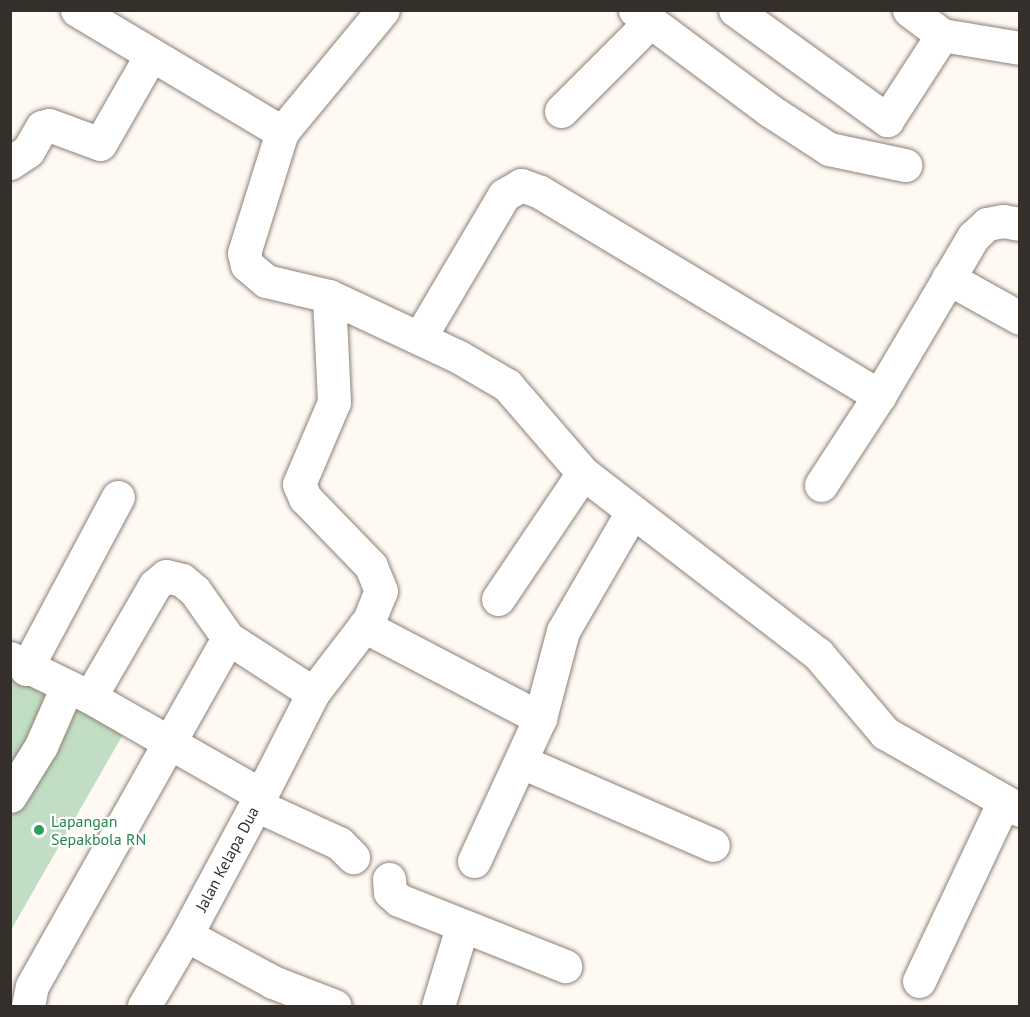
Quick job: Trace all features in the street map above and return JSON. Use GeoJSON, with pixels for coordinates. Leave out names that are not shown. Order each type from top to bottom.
{"type":"FeatureCollection","features":[{"type":"Feature","properties":{"kind":"street"},"geometry":{"type":"LineString","coordinates":[[78,10],[282,132]]}},
{"type":"Feature","properties":{"kind":"street"},"geometry":{"type":"LineString","coordinates":[[735,10],[887,120],[942,35]]}},
{"type":"Feature","properties":{"kind":"street"},"geometry":{"type":"LineString","coordinates":[[909,10],[942,35],[1020,48]]}},
{"type":"Feature","properties":{"kind":"street"},"geometry":{"type":"LineString","coordinates":[[375,12],[282,132],[244,253],[247,265],[266,281],[329,296],[420,337],[507,385],[583,473],[818,654],[896,741],[1012,806],[919,981]]}},
{"type":"Feature","properties":{"kind":"street"},"geometry":{"type":"LineString","coordinates":[[561,111],[643,16],[829,149],[905,165]]}},
{"type":"Feature","properties":{"kind":"street"},"geometry":{"type":"LineString","coordinates":[[10,163],[28,151],[42,127],[49,125],[100,144],[151,55]]}},
{"type":"Feature","properties":{"kind":"street"},"geometry":{"type":"LineString","coordinates":[[420,337],[504,195],[520,185],[540,192],[879,396]]}},
{"type":"Feature","properties":{"kind":"street"},"geometry":{"type":"LineString","coordinates":[[821,485],[879,396],[973,237],[987,224],[1020,224]]}},
{"type":"Feature","properties":{"kind":"street"},"geometry":{"type":"LineString","coordinates":[[948,278],[1020,318]]}},
{"type":"Feature","properties":{"kind":"street"},"geometry":{"type":"LineString","coordinates":[[329,296],[334,402],[299,484],[305,498],[378,578],[381,591],[376,607],[364,626],[313,693],[259,800],[339,843],[353,857]]}},
{"type":"Feature","properties":{"kind":"street"},"geometry":{"type":"LineString","coordinates":[[498,599],[583,473]]}},
{"type":"Feature","properties":{"kind":"street"},"geometry":{"type":"LineString","coordinates":[[18,663],[118,497]]}},
{"type":"Feature","properties":{"kind":"street"},"geometry":{"type":"LineString","coordinates":[[474,861],[522,762],[540,718],[562,631],[632,512]]}},
{"type":"Feature","properties":{"kind":"street"},"geometry":{"type":"LineString","coordinates":[[10,796],[41,746],[159,578],[166,576],[182,580],[195,591],[228,638],[313,693]]}},
{"type":"Feature","properties":{"kind":"street"},"geometry":{"type":"LineString","coordinates":[[364,626],[540,718]]}},
{"type":"Feature","properties":{"kind":"street"},"geometry":{"type":"LineString","coordinates":[[28,1006],[32,987],[166,744],[228,638]]}},
{"type":"Feature","properties":{"kind":"street","name":"Jalan Kelapa Dua"},"geometry":{"type":"LineString","coordinates":[[18,663],[78,693],[259,800],[186,935],[144,1006]]}},
{"type":"Feature","properties":{"kind":"street"},"geometry":{"type":"LineString","coordinates":[[522,762],[713,845]]}},
{"type":"Feature","properties":{"kind":"street"},"geometry":{"type":"LineString","coordinates":[[389,879],[390,892],[399,900],[462,927],[565,966]]}},
{"type":"Feature","properties":{"kind":"street"},"geometry":{"type":"LineString","coordinates":[[438,1006],[462,927]]}},
{"type":"Feature","properties":{"kind":"street"},"geometry":{"type":"LineString","coordinates":[[186,935],[273,982],[335,1006]]}},
{"type":"Feature","properties":{"kind":"green space","name":"Lapangan Sepakbola RN"},"geometry":{"type":"Polygon","coordinates":[[[10,671],[125,731],[11,930],[10,671]]]}},
{"type":"Feature","properties":{"kind":"place","name":"Lapangan Sepakbola RN"},"geometry":{"type":"Point","coordinates":[39,830]}}]}
